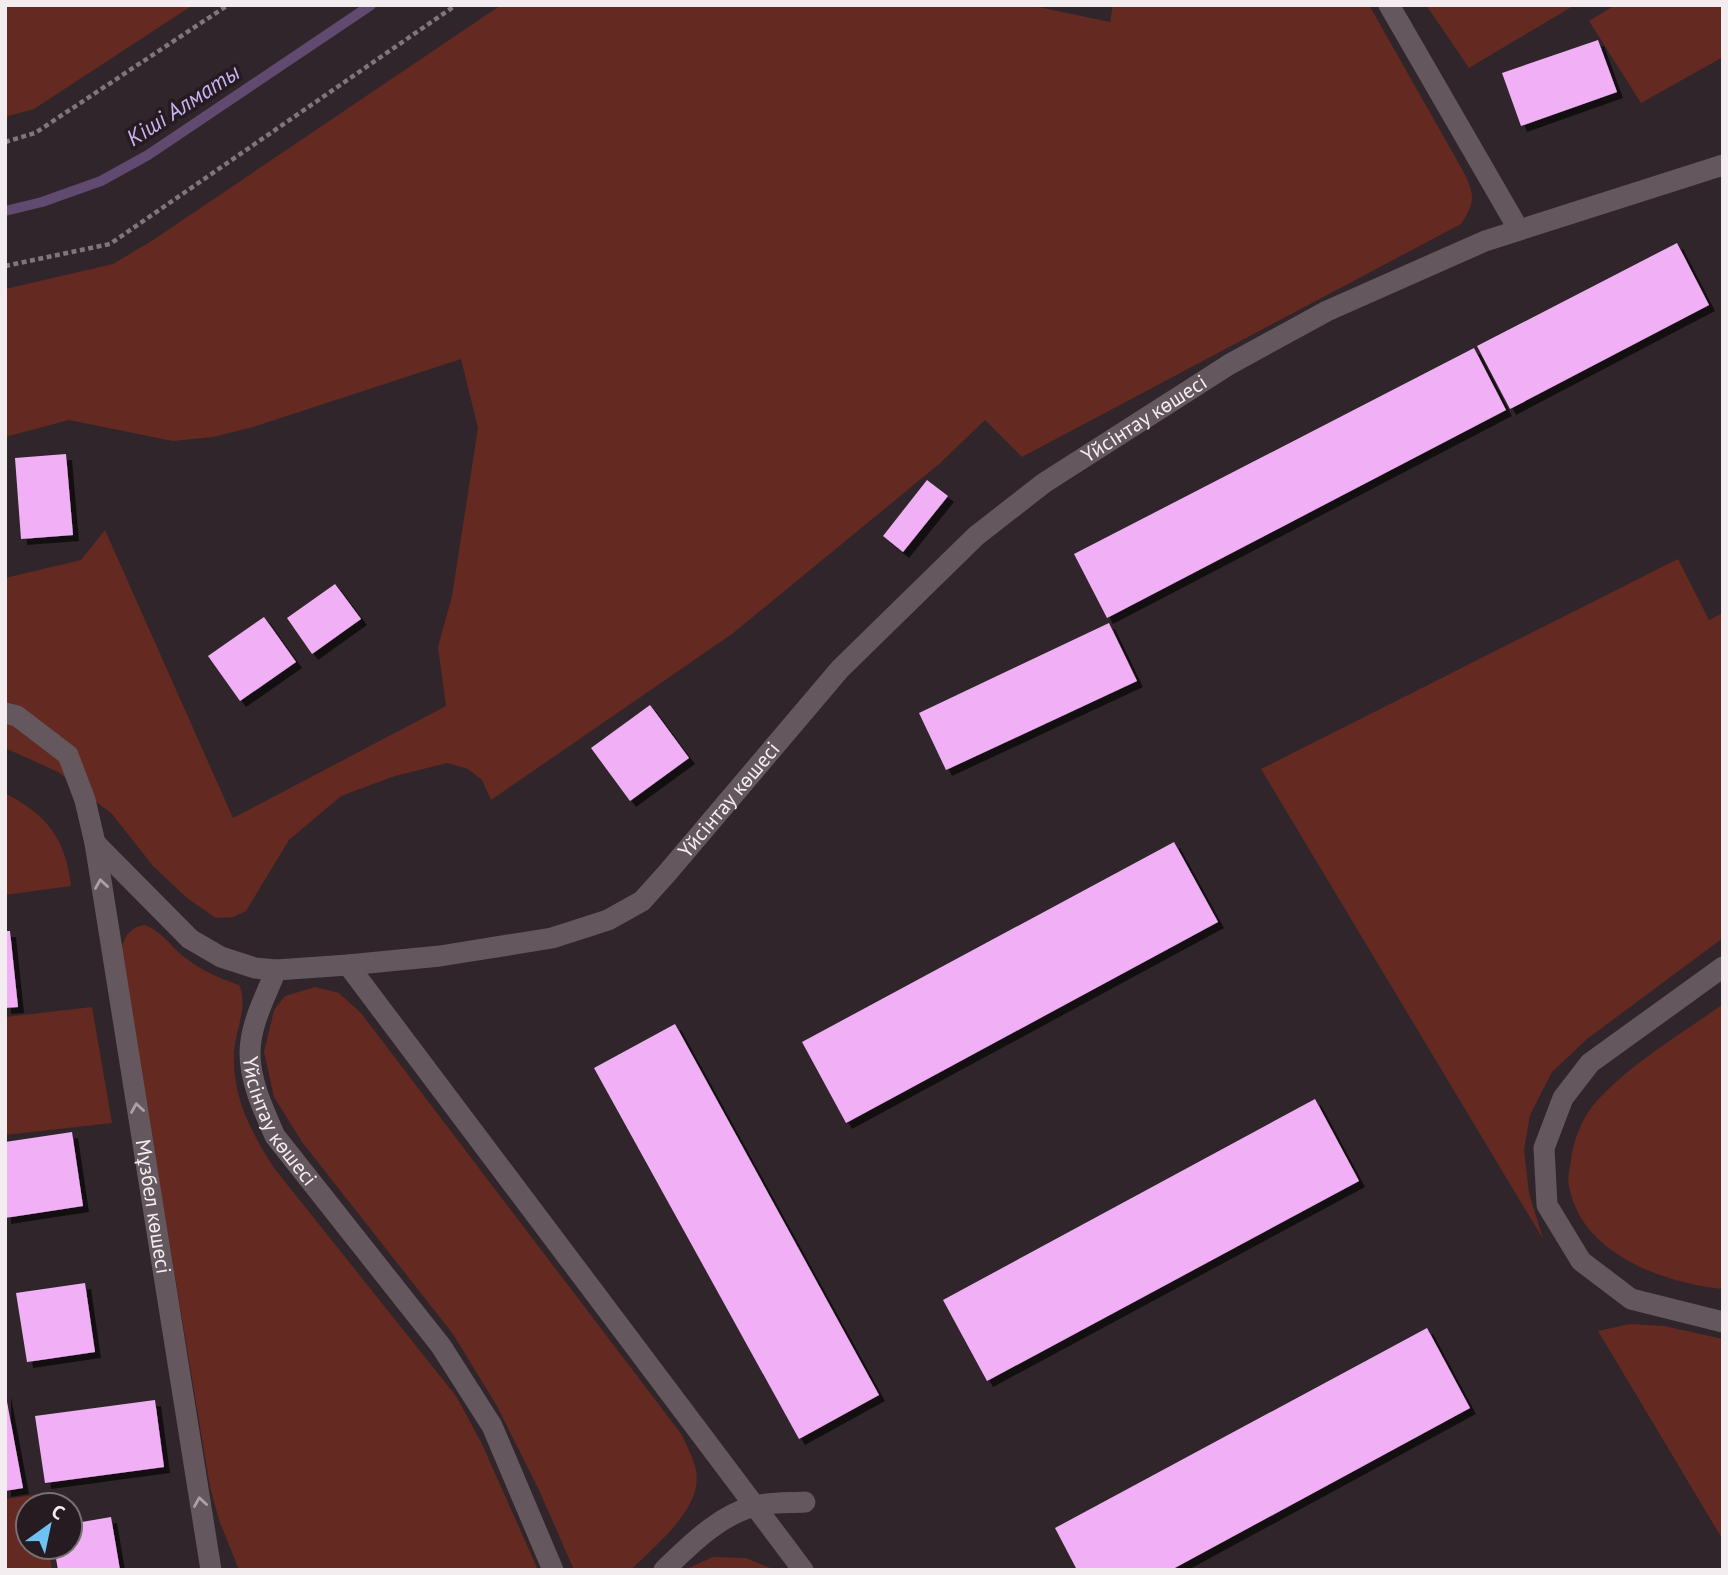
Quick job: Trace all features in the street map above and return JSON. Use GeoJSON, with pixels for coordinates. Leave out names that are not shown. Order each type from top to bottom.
{"type":"FeatureCollection","features":[{"type":"Feature","properties":{"kind":"street"},"geometry":{"type":"LineString","coordinates":[[1389,5],[1520,230]]}},
{"type":"Feature","properties":{"kind":"street","name":"Үйсінтау көшесі"},"geometry":{"type":"LineString","coordinates":[[553,1570],[492,1426],[441,1346],[275,1136],[258,1096],[250,1053],[255,1021],[276,970],[440,956],[552,938],[608,920],[642,901],[840,669],[976,536],[1044,483],[1230,364],[1327,311],[1485,241],[1723,165]]}},
{"type":"Feature","properties":{"kind":"street","name":"Мұзбел көшесі"},"geometry":{"type":"LineString","coordinates":[[5,713],[17,716],[68,755],[85,800],[95,843],[211,1570]]}},
{"type":"Feature","properties":{"kind":"street"},"geometry":{"type":"LineString","coordinates":[[95,843],[190,939],[221,957],[255,968],[276,970]]}},
{"type":"Feature","properties":{"kind":"street"},"geometry":{"type":"LineString","coordinates":[[348,965],[803,1570]]}},
{"type":"Feature","properties":{"kind":"street"},"geometry":{"type":"LineString","coordinates":[[1723,967],[1590,1063],[1563,1098],[1544,1148],[1548,1205],[1581,1262],[1631,1299],[1723,1321]]}},
{"type":"Feature","properties":{"kind":"street"},"geometry":{"type":"LineString","coordinates":[[664,1570],[691,1543],[727,1517],[755,1506],[805,1502]]}},
{"type":"Feature","properties":{"kind":"path"},"geometry":{"type":"LineString","coordinates":[[5,142],[35,133],[228,5]]}},
{"type":"Feature","properties":{"kind":"path"},"geometry":{"type":"LineString","coordinates":[[5,266],[110,244],[456,5]]}},
{"type":"Feature","properties":{"kind":"shaded area"},"geometry":{"type":"Polygon","coordinates":[[[5,5],[193,5],[34,109],[5,117],[5,5]]]}},
{"type":"Feature","properties":{"kind":"shaded area"},"geometry":{"type":"Polygon","coordinates":[[[501,5],[1029,5],[1110,22],[1113,5],[1369,5],[1462,169],[1469,184],[1472,202],[1461,224],[1022,457],[985,420],[938,465],[732,634],[491,800],[482,780],[468,769],[447,763],[395,776],[341,796],[289,840],[246,911],[233,917],[216,918],[187,898],[153,866],[112,814],[58,772],[5,748],[5,578],[81,560],[105,530],[233,818],[446,706],[438,647],[452,596],[478,428],[461,359],[253,427],[213,437],[173,441],[69,420],[5,437],[5,289],[113,264],[153,240],[501,5]]]}},
{"type":"Feature","properties":{"kind":"shaded area"},"geometry":{"type":"Polygon","coordinates":[[[1426,5],[1575,5],[1469,68],[1426,5]]]}},
{"type":"Feature","properties":{"kind":"shaded area"},"geometry":{"type":"Polygon","coordinates":[[[1615,5],[1723,5],[1723,57],[1641,103],[1589,21],[1615,5]]]}},
{"type":"Feature","properties":{"kind":"shaded area"},"geometry":{"type":"Polygon","coordinates":[[[1678,559],[1709,620],[1723,613],[1723,938],[1587,1039],[1552,1072],[1530,1115],[1524,1150],[1529,1193],[1543,1239],[1261,769],[1678,559]]]}},
{"type":"Feature","properties":{"kind":"shaded area"},"geometry":{"type":"Polygon","coordinates":[[[5,793],[33,810],[52,830],[64,854],[71,886],[5,895],[5,793]]]}},
{"type":"Feature","properties":{"kind":"shaded area"},"geometry":{"type":"Polygon","coordinates":[[[144,925],[160,934],[196,965],[239,985],[243,1001],[235,1045],[234,1069],[245,1114],[258,1141],[274,1168],[456,1396],[482,1444],[538,1570],[239,1570],[219,1520],[210,1487],[121,951],[128,934],[134,928],[144,925]]]}},
{"type":"Feature","properties":{"kind":"shaded area"},"geometry":{"type":"Polygon","coordinates":[[[315,987],[339,993],[361,1013],[682,1435],[695,1466],[697,1481],[694,1495],[677,1523],[631,1570],[574,1570],[539,1490],[497,1406],[453,1334],[302,1142],[274,1097],[264,1052],[274,1010],[285,996],[315,987]]]}},
{"type":"Feature","properties":{"kind":"shaded area"},"geometry":{"type":"Polygon","coordinates":[[[1723,1004],[1723,1289],[1700,1286],[1651,1272],[1607,1247],[1590,1230],[1577,1210],[1568,1180],[1576,1137],[1596,1102],[1640,1062],[1723,1004]]]}},
{"type":"Feature","properties":{"kind":"shaded area"},"geometry":{"type":"Polygon","coordinates":[[[92,1007],[112,1123],[5,1135],[5,1017],[92,1007]]]}},
{"type":"Feature","properties":{"kind":"shaded area"},"geometry":{"type":"Polygon","coordinates":[[[1630,1324],[1664,1326],[1723,1339],[1723,1540],[1598,1331],[1630,1324]]]}},
{"type":"Feature","properties":{"kind":"shaded area"},"geometry":{"type":"Polygon","coordinates":[[[14,1498],[14,1561],[51,1561],[52,1570],[5,1570],[5,1499],[14,1498]]]}},
{"type":"Feature","properties":{"kind":"shaded area"},"geometry":{"type":"Polygon","coordinates":[[[713,1557],[746,1558],[775,1570],[684,1570],[713,1557]]]}},
{"type":"Feature","properties":{"kind":"building"},"geometry":{"type":"Polygon","coordinates":[[[1598,40],[1617,92],[1521,126],[1502,73],[1598,40]]]}},
{"type":"Feature","properties":{"kind":"building"},"geometry":{"type":"Polygon","coordinates":[[[1677,243],[1709,305],[1510,409],[1477,346],[1677,243]]]}},
{"type":"Feature","properties":{"kind":"building"},"geometry":{"type":"Polygon","coordinates":[[[1474,348],[1506,410],[1107,618],[1074,554],[1474,348]]]}},
{"type":"Feature","properties":{"kind":"building"},"geometry":{"type":"Polygon","coordinates":[[[66,454],[73,535],[21,539],[15,458],[66,454]]]}},
{"type":"Feature","properties":{"kind":"building"},"geometry":{"type":"Polygon","coordinates":[[[927,480],[948,496],[903,552],[883,536],[927,480]]]}},
{"type":"Feature","properties":{"kind":"building"},"geometry":{"type":"Polygon","coordinates":[[[335,584],[361,619],[312,654],[287,618],[335,584]]]}},
{"type":"Feature","properties":{"kind":"building"},"geometry":{"type":"Polygon","coordinates":[[[264,617],[296,662],[240,701],[208,656],[264,617]]]}},
{"type":"Feature","properties":{"kind":"building"},"geometry":{"type":"Polygon","coordinates":[[[1109,623],[1137,681],[946,770],[919,713],[1109,623]]]}},
{"type":"Feature","properties":{"kind":"building"},"geometry":{"type":"Polygon","coordinates":[[[650,705],[689,758],[630,801],[591,748],[650,705]]]}},
{"type":"Feature","properties":{"kind":"building"},"geometry":{"type":"Polygon","coordinates":[[[1174,842],[1218,922],[846,1123],[802,1042],[1174,842]]]}},
{"type":"Feature","properties":{"kind":"building"},"geometry":{"type":"Polygon","coordinates":[[[5,931],[10,931],[18,1007],[5,1008],[5,931]]]}},
{"type":"Feature","properties":{"kind":"building"},"geometry":{"type":"Polygon","coordinates":[[[675,1024],[879,1395],[799,1439],[594,1068],[675,1024]]]}},
{"type":"Feature","properties":{"kind":"building"},"geometry":{"type":"Polygon","coordinates":[[[1315,1099],[1359,1181],[987,1381],[943,1300],[1315,1099]]]}},
{"type":"Feature","properties":{"kind":"building"},"geometry":{"type":"Polygon","coordinates":[[[72,1132],[83,1206],[5,1218],[5,1142],[72,1132]]]}},
{"type":"Feature","properties":{"kind":"building"},"geometry":{"type":"Polygon","coordinates":[[[85,1283],[95,1352],[27,1362],[16,1293],[85,1283]]]}},
{"type":"Feature","properties":{"kind":"building"},"geometry":{"type":"Polygon","coordinates":[[[1427,1328],[1470,1408],[1171,1570],[1077,1570],[1055,1528],[1427,1328]]]}},
{"type":"Feature","properties":{"kind":"building"},"geometry":{"type":"Polygon","coordinates":[[[5,1391],[23,1488],[5,1491],[5,1391]]]}},
{"type":"Feature","properties":{"kind":"building"},"geometry":{"type":"Polygon","coordinates":[[[155,1400],[164,1467],[45,1483],[35,1416],[155,1400]]]}},
{"type":"Feature","properties":{"kind":"building"},"geometry":{"type":"Polygon","coordinates":[[[111,1517],[120,1570],[58,1570],[56,1561],[84,1561],[84,1522],[111,1517]]]}},
{"type":"Feature","properties":{"kind":"waterway","name":"Кіші Алматы"},"geometry":{"type":"LineString","coordinates":[[5,211],[42,202],[101,181],[148,155],[371,5]]}}]}
